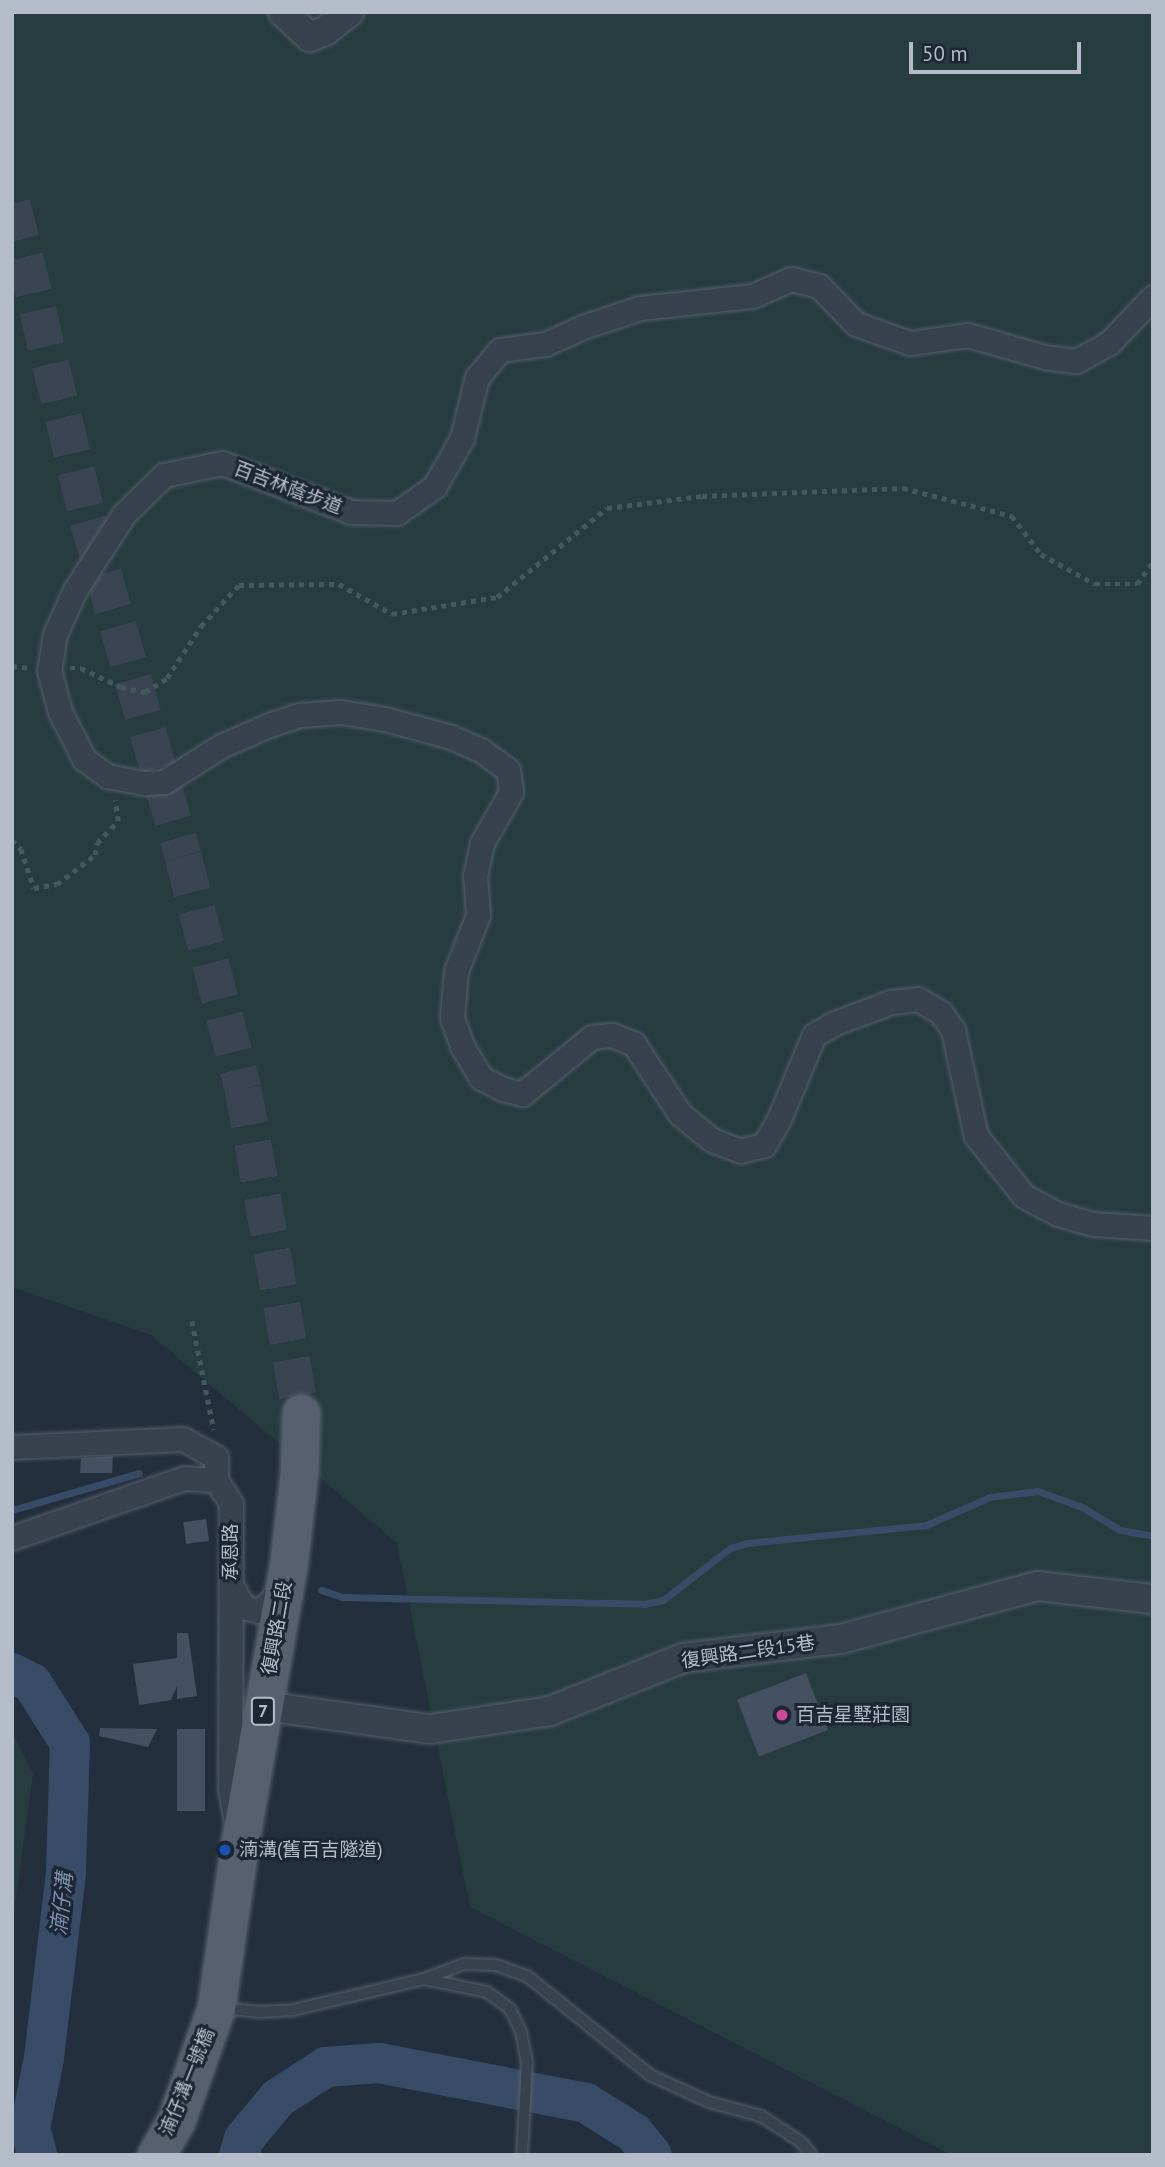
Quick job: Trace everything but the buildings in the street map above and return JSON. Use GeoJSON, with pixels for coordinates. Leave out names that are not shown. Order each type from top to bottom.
{"type":"FeatureCollection","features":[{"type":"Feature","properties":{"kind":"main road","name":"復興路二段"},"geometry":{"type":"LineString","coordinates":[[216,2008],[240,1842],[247,1703],[288,1568],[299,1473],[301,1413]]}},
{"type":"Feature","properties":{"kind":"main road","name":"湳仔溝一號橋"},"geometry":{"type":"LineString","coordinates":[[156,2155],[176,2121],[216,2008]]}},
{"type":"Feature","properties":{"kind":"street"},"geometry":{"type":"LineString","coordinates":[[282,12],[310,37],[325,31],[349,12]]}},
{"type":"Feature","properties":{"kind":"street","name":"百吉林蔭步道"},"geometry":{"type":"LineString","coordinates":[[107,776],[84,759],[60,712],[50,670],[55,634],[75,590],[124,514],[164,475],[222,463],[351,512],[397,513],[435,486],[462,438],[477,377],[500,350],[545,344],[640,308],[752,296],[791,279],[819,286],[856,324],[910,343],[968,335],[1045,357],[1076,361],[1109,344],[1153,298]]}},
{"type":"Feature","properties":{"kind":"street"},"geometry":{"type":"LineString","coordinates":[[107,776],[144,783],[164,782],[221,746],[300,715],[341,712],[386,719],[450,737],[482,751],[508,770],[511,792],[482,843],[475,875],[478,915],[456,971],[452,1018],[461,1046],[481,1078],[502,1089],[522,1094],[592,1037],[612,1035],[634,1044],[680,1114],[712,1140],[740,1151],[764,1145],[779,1119],[814,1035],[835,1023],[891,1002],[918,999],[940,1013],[953,1030],[976,1136],[1024,1196],[1058,1214],[1094,1224],[1153,1228]]}},
{"type":"Feature","properties":{"kind":"street"},"geometry":{"type":"LineString","coordinates":[[12,1447],[183,1439],[216,1469]]}},
{"type":"Feature","properties":{"kind":"street"},"geometry":{"type":"LineString","coordinates":[[12,1538],[216,1469]]}},
{"type":"Feature","properties":{"kind":"street","name":"承恩路"},"geometry":{"type":"LineString","coordinates":[[216,1469],[231,1503],[231,1585],[247,1703]]}},
{"type":"Feature","properties":{"kind":"street"},"geometry":{"type":"LineString","coordinates":[[231,1585],[243,1607],[259,1611],[272,1600],[288,1568]]}},
{"type":"Feature","properties":{"kind":"street","name":"復興路二段15巷"},"geometry":{"type":"LineString","coordinates":[[247,1703],[430,1729],[550,1711],[683,1658],[841,1639],[1037,1586],[1153,1599]]}},
{"type":"Feature","properties":{"kind":"lane"},"geometry":{"type":"LineString","coordinates":[[216,2008],[258,2012],[293,2010],[424,1979],[464,1964],[496,1965],[527,1976],[650,2075],[709,2102],[761,2116],[801,2142],[812,2155]]}},
{"type":"Feature","properties":{"kind":"lane"},"geometry":{"type":"LineString","coordinates":[[424,1979],[487,1992],[510,2009],[521,2032],[527,2062],[522,2155]]}},
{"type":"Feature","properties":{"kind":"path"},"geometry":{"type":"LineString","coordinates":[[12,666],[50,670],[80,668],[121,687],[145,692],[167,678],[201,625],[239,585],[339,584],[392,614],[498,597],[607,508],[702,496],[903,488],[1012,516],[1041,554],[1095,584],[1137,584],[1153,562]]}},
{"type":"Feature","properties":{"kind":"path"},"geometry":{"type":"LineString","coordinates":[[12,840],[21,849],[34,888],[57,884],[95,855],[97,843],[118,821],[119,808],[107,776]]}},
{"type":"Feature","properties":{"kind":"path"},"geometry":{"type":"LineString","coordinates":[[192,1321],[217,1445],[216,1469]]}},
{"type":"Feature","properties":{"kind":"green space"},"geometry":{"type":"Polygon","coordinates":[[[12,12],[1153,12],[1153,2155],[952,2155],[470,1907],[397,1543],[151,1335],[12,1287],[12,12]]]}},
{"type":"Feature","properties":{"kind":"green space"},"geometry":{"type":"Polygon","coordinates":[[[12,1732],[33,1774],[12,1926],[12,1732]]]}},
{"type":"Feature","properties":{"kind":"waterway"},"geometry":{"type":"LineString","coordinates":[[12,1510],[139,1473]]}},
{"type":"Feature","properties":{"kind":"waterway"},"geometry":{"type":"LineString","coordinates":[[321,1590],[343,1597],[645,1604],[663,1600],[730,1548],[747,1543],[926,1525],[990,1497],[1038,1491],[1082,1507],[1120,1530],[1153,1536]]}},
{"type":"Feature","properties":{"kind":"waterway","name":"湳仔溝"},"geometry":{"type":"LineString","coordinates":[[12,1673],[32,1683],[70,1743],[66,1873],[44,2058],[30,2128],[37,2155]]}},
{"type":"Feature","properties":{"kind":"waterway","name":"湳仔溝"},"geometry":{"type":"LineString","coordinates":[[239,2155],[244,2139],[278,2098],[326,2067],[379,2063],[586,2103],[634,2133],[652,2155]]}},
{"type":"Feature","properties":{"kind":"tunnel"},"geometry":{"type":"LineString","coordinates":[[12,203],[88,520],[183,856],[243,1088],[301,1413]]}},
{"type":"Feature","properties":{"kind":"place","name":"百吉星墅莊園"},"geometry":{"type":"Point","coordinates":[782,1715]}},
{"type":"Feature","properties":{"kind":"place","name":"湳溝(舊百吉隧道)"},"geometry":{"type":"Point","coordinates":[225,1850]}}]}
